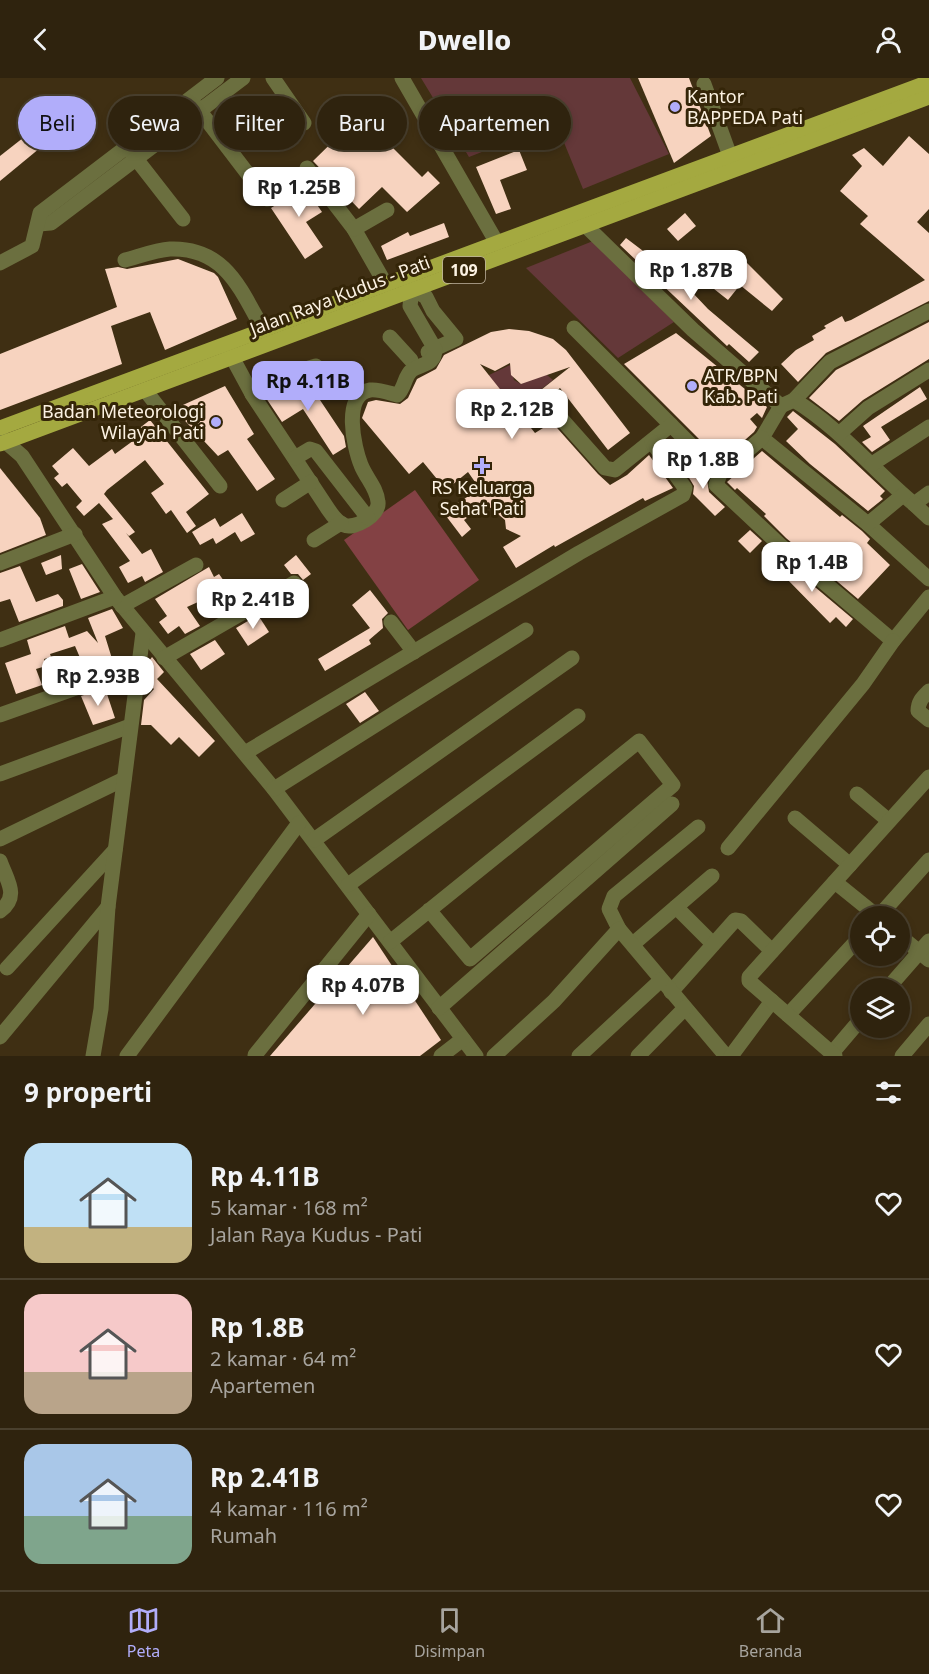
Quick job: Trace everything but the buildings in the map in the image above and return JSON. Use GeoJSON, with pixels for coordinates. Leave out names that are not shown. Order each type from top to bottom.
{"type":"FeatureCollection","features":[{"type":"Feature","properties":{"kind":"main road","name":"Jalan Raya Kudus - Pati"},"geometry":{"type":"LineString","coordinates":[[1,438],[145,390],[229,352],[264,331],[386,285],[409,284],[497,243],[929,82]]}},
{"type":"Feature","properties":{"kind":"main road","name":"Jalan Raya Kudus - Pati"},"geometry":{"type":"LineString","coordinates":[[1,438],[409,284],[585,225],[929,97]]}},
{"type":"Feature","properties":{"kind":"street"},"geometry":{"type":"LineString","coordinates":[[194,96],[218,78]]}},
{"type":"Feature","properties":{"kind":"street"},"geometry":{"type":"LineString","coordinates":[[202,110],[243,78]]}},
{"type":"Feature","properties":{"kind":"street"},"geometry":{"type":"LineString","coordinates":[[273,78],[285,96]]}},
{"type":"Feature","properties":{"kind":"street"},"geometry":{"type":"LineString","coordinates":[[402,78],[497,243]]}},
{"type":"Feature","properties":{"kind":"street"},"geometry":{"type":"LineString","coordinates":[[704,84],[730,156]]}},
{"type":"Feature","properties":{"kind":"street"},"geometry":{"type":"LineString","coordinates":[[202,115],[267,199]]}},
{"type":"Feature","properties":{"kind":"street"},"geometry":{"type":"LineString","coordinates":[[0,263],[32,246],[40,213],[121,150]]}},
{"type":"Feature","properties":{"kind":"street"},"geometry":{"type":"LineString","coordinates":[[130,150],[183,219]]}},
{"type":"Feature","properties":{"kind":"street"},"geometry":{"type":"LineString","coordinates":[[38,224],[51,223],[148,150]]}},
{"type":"Feature","properties":{"kind":"street"},"geometry":{"type":"LineString","coordinates":[[307,168],[354,229],[386,285]]}},
{"type":"Feature","properties":{"kind":"street"},"geometry":{"type":"LineString","coordinates":[[354,229],[387,210]]}},
{"type":"Feature","properties":{"kind":"street"},"geometry":{"type":"LineString","coordinates":[[585,225],[693,330],[788,403],[840,433],[929,519]]}},
{"type":"Feature","properties":{"kind":"street"},"geometry":{"type":"LineString","coordinates":[[125,260],[171,249],[207,256],[231,272],[264,331]]}},
{"type":"Feature","properties":{"kind":"street"},"geometry":{"type":"LineString","coordinates":[[407,376],[411,360],[456,339],[433,311],[426,297],[409,284]]}},
{"type":"Feature","properties":{"kind":"street"},"geometry":{"type":"LineString","coordinates":[[229,352],[252,394],[334,517],[341,523],[352,526],[375,513],[379,504],[376,492],[361,466],[351,421],[358,399],[364,392],[372,389],[397,395],[411,371],[433,360],[435,349],[410,306],[409,284]]}},
{"type":"Feature","properties":{"kind":"street"},"geometry":{"type":"LineString","coordinates":[[893,641],[780,545],[716,485],[720,474],[762,438],[788,403],[830,362],[929,311]]}},
{"type":"Feature","properties":{"kind":"street"},"geometry":{"type":"LineString","coordinates":[[574,328],[720,474]]}},
{"type":"Feature","properties":{"kind":"street"},"geometry":{"type":"LineString","coordinates":[[390,337],[411,360]]}},
{"type":"Feature","properties":{"kind":"street"},"geometry":{"type":"LineString","coordinates":[[252,394],[286,375],[316,366]]}},
{"type":"Feature","properties":{"kind":"street"},"geometry":{"type":"LineString","coordinates":[[840,433],[868,408],[929,370]]}},
{"type":"Feature","properties":{"kind":"street"},"geometry":{"type":"LineString","coordinates":[[145,390],[220,486]]}},
{"type":"Feature","properties":{"kind":"street"},"geometry":{"type":"LineString","coordinates":[[557,414],[608,470],[615,470],[652,442],[671,424]]}},
{"type":"Feature","properties":{"kind":"street"},"geometry":{"type":"LineString","coordinates":[[872,464],[929,427]]}},
{"type":"Feature","properties":{"kind":"street"},"geometry":{"type":"LineString","coordinates":[[1,438],[22,456],[118,602],[274,789],[476,1056]]}},
{"type":"Feature","properties":{"kind":"street"},"geometry":{"type":"LineString","coordinates":[[762,438],[868,524],[929,579]]}},
{"type":"Feature","properties":{"kind":"street"},"geometry":{"type":"LineString","coordinates":[[245,753],[579,553],[683,495],[685,488],[652,442]]}},
{"type":"Feature","properties":{"kind":"street"},"geometry":{"type":"LineString","coordinates":[[295,458],[310,449],[316,451],[368,518]]}},
{"type":"Feature","properties":{"kind":"street"},"geometry":{"type":"LineString","coordinates":[[283,500],[311,482]]}},
{"type":"Feature","properties":{"kind":"street"},"geometry":{"type":"LineString","coordinates":[[868,524],[909,500],[929,493]]}},
{"type":"Feature","properties":{"kind":"street"},"geometry":{"type":"LineString","coordinates":[[314,540],[341,523]]}},
{"type":"Feature","properties":{"kind":"street"},"geometry":{"type":"LineString","coordinates":[[0,563],[75,534]]}},
{"type":"Feature","properties":{"kind":"street"},"geometry":{"type":"LineString","coordinates":[[0,640],[118,602],[196,565]]}},
{"type":"Feature","properties":{"kind":"street"},"geometry":{"type":"LineString","coordinates":[[164,658],[294,583]]}},
{"type":"Feature","properties":{"kind":"street"},"geometry":{"type":"LineString","coordinates":[[728,848],[856,693],[893,641],[929,597]]}},
{"type":"Feature","properties":{"kind":"street"},"geometry":{"type":"LineString","coordinates":[[391,622],[414,652]]}},
{"type":"Feature","properties":{"kind":"street"},"geometry":{"type":"LineString","coordinates":[[274,789],[526,630]]}},
{"type":"Feature","properties":{"kind":"street"},"geometry":{"type":"LineString","coordinates":[[93,1056],[101,1010],[108,907],[143,633]]}},
{"type":"Feature","properties":{"kind":"street"},"geometry":{"type":"LineString","coordinates":[[314,840],[572,658]]}},
{"type":"Feature","properties":{"kind":"street"},"geometry":{"type":"LineString","coordinates":[[0,715],[138,666]]}},
{"type":"Feature","properties":{"kind":"street"},"geometry":{"type":"LineString","coordinates":[[929,691],[920,700],[918,711],[929,720]]}},
{"type":"Feature","properties":{"kind":"street"},"geometry":{"type":"LineString","coordinates":[[348,885],[578,716]]}},
{"type":"Feature","properties":{"kind":"street"},"geometry":{"type":"LineString","coordinates":[[0,774],[130,726]]}},
{"type":"Feature","properties":{"kind":"street"},"geometry":{"type":"LineString","coordinates":[[390,942],[429,910],[639,741],[673,785],[470,959],[429,910]]}},
{"type":"Feature","properties":{"kind":"street"},"geometry":{"type":"LineString","coordinates":[[850,1034],[834,1055],[749,981],[749,976],[929,777]]}},
{"type":"Feature","properties":{"kind":"street"},"geometry":{"type":"LineString","coordinates":[[0,839],[124,779]]}},
{"type":"Feature","properties":{"kind":"street"},"geometry":{"type":"LineString","coordinates":[[857,794],[889,821]]}},
{"type":"Feature","properties":{"kind":"street"},"geometry":{"type":"LineString","coordinates":[[439,1008],[672,804]]}},
{"type":"Feature","properties":{"kind":"street"},"geometry":{"type":"LineString","coordinates":[[795,818],[850,865]]}},
{"type":"Feature","properties":{"kind":"street"},"geometry":{"type":"LineString","coordinates":[[127,1056],[299,823]]}},
{"type":"Feature","properties":{"kind":"street"},"geometry":{"type":"LineString","coordinates":[[698,826],[614,896],[609,909],[620,929],[726,1056]]}},
{"type":"Feature","properties":{"kind":"street"},"geometry":{"type":"LineString","coordinates":[[8,968],[115,850]]}},
{"type":"Feature","properties":{"kind":"street"},"geometry":{"type":"LineString","coordinates":[[887,906],[929,860]]}},
{"type":"Feature","properties":{"kind":"street"},"geometry":{"type":"LineString","coordinates":[[0,861],[12,894],[11,900],[0,911]]}},
{"type":"Feature","properties":{"kind":"street"},"geometry":{"type":"LineString","coordinates":[[633,944],[712,876]]}},
{"type":"Feature","properties":{"kind":"street"},"geometry":{"type":"LineString","coordinates":[[835,882],[865,906]]}},
{"type":"Feature","properties":{"kind":"street"},"geometry":{"type":"LineString","coordinates":[[0,1037],[108,907]]}},
{"type":"Feature","properties":{"kind":"street"},"geometry":{"type":"LineString","coordinates":[[676,907],[713,944]]}},
{"type":"Feature","properties":{"kind":"street"},"geometry":{"type":"LineString","coordinates":[[255,1055],[369,914]]}},
{"type":"Feature","properties":{"kind":"street"},"geometry":{"type":"LineString","coordinates":[[579,1056],[666,986],[713,944],[735,920],[741,921],[772,951]]}},
{"type":"Feature","properties":{"kind":"street"},"geometry":{"type":"LineString","coordinates":[[494,1056],[554,1001],[620,929]]}},
{"type":"Feature","properties":{"kind":"street"},"geometry":{"type":"LineString","coordinates":[[898,978],[926,951],[910,942]]}},
{"type":"Feature","properties":{"kind":"street"},"geometry":{"type":"LineString","coordinates":[[788,1015],[850,948]]}},
{"type":"Feature","properties":{"kind":"street"},"geometry":{"type":"LineString","coordinates":[[731,1056],[772,1001]]}},
{"type":"Feature","properties":{"kind":"street"},"geometry":{"type":"LineString","coordinates":[[638,1056],[685,1008]]}},
{"type":"Feature","properties":{"kind":"street"},"geometry":{"type":"LineString","coordinates":[[902,1056],[929,1024]]}},
{"type":"Feature","properties":{"kind":"street"},"geometry":{"type":"LineString","coordinates":[[441,1056],[463,1040]]}},
{"type":"Feature","properties":{"kind":"shaded area"},"geometry":{"type":"Polygon","coordinates":[[[421,78],[630,78],[669,154],[583,189],[567,150],[571,150],[571,96],[432,96],[421,78]]]}},
{"type":"Feature","properties":{"kind":"shaded area"},"geometry":{"type":"Polygon","coordinates":[[[465,150],[487,150],[469,157],[465,150]]]}},
{"type":"Feature","properties":{"kind":"shaded area"},"geometry":{"type":"Polygon","coordinates":[[[593,241],[674,322],[618,358],[526,268],[593,241]]]}},
{"type":"Feature","properties":{"kind":"shaded area"},"geometry":{"type":"Polygon","coordinates":[[[510,365],[514,380],[521,384],[541,370],[553,380],[505,417],[489,375],[510,365]]]}},
{"type":"Feature","properties":{"kind":"shaded area"},"geometry":{"type":"Polygon","coordinates":[[[415,490],[479,580],[408,630],[344,540],[415,490]]]}},
{"type":"Feature","properties":{"kind":"place","name":"Kantor BAPPEDA Pati"},"geometry":{"type":"Point","coordinates":[675,107]}},
{"type":"Feature","properties":{"kind":"place","name":"ATR/BPN Kab. Pati"},"geometry":{"type":"Point","coordinates":[692,386]}},
{"type":"Feature","properties":{"kind":"place","name":"Badan Meteorologi Wilayah Pati"},"geometry":{"type":"Point","coordinates":[216,422]}},
{"type":"Feature","properties":{"kind":"place","name":"RS Keluarga Sehat Pati"},"geometry":{"type":"Point","coordinates":[482,466]}}]}
